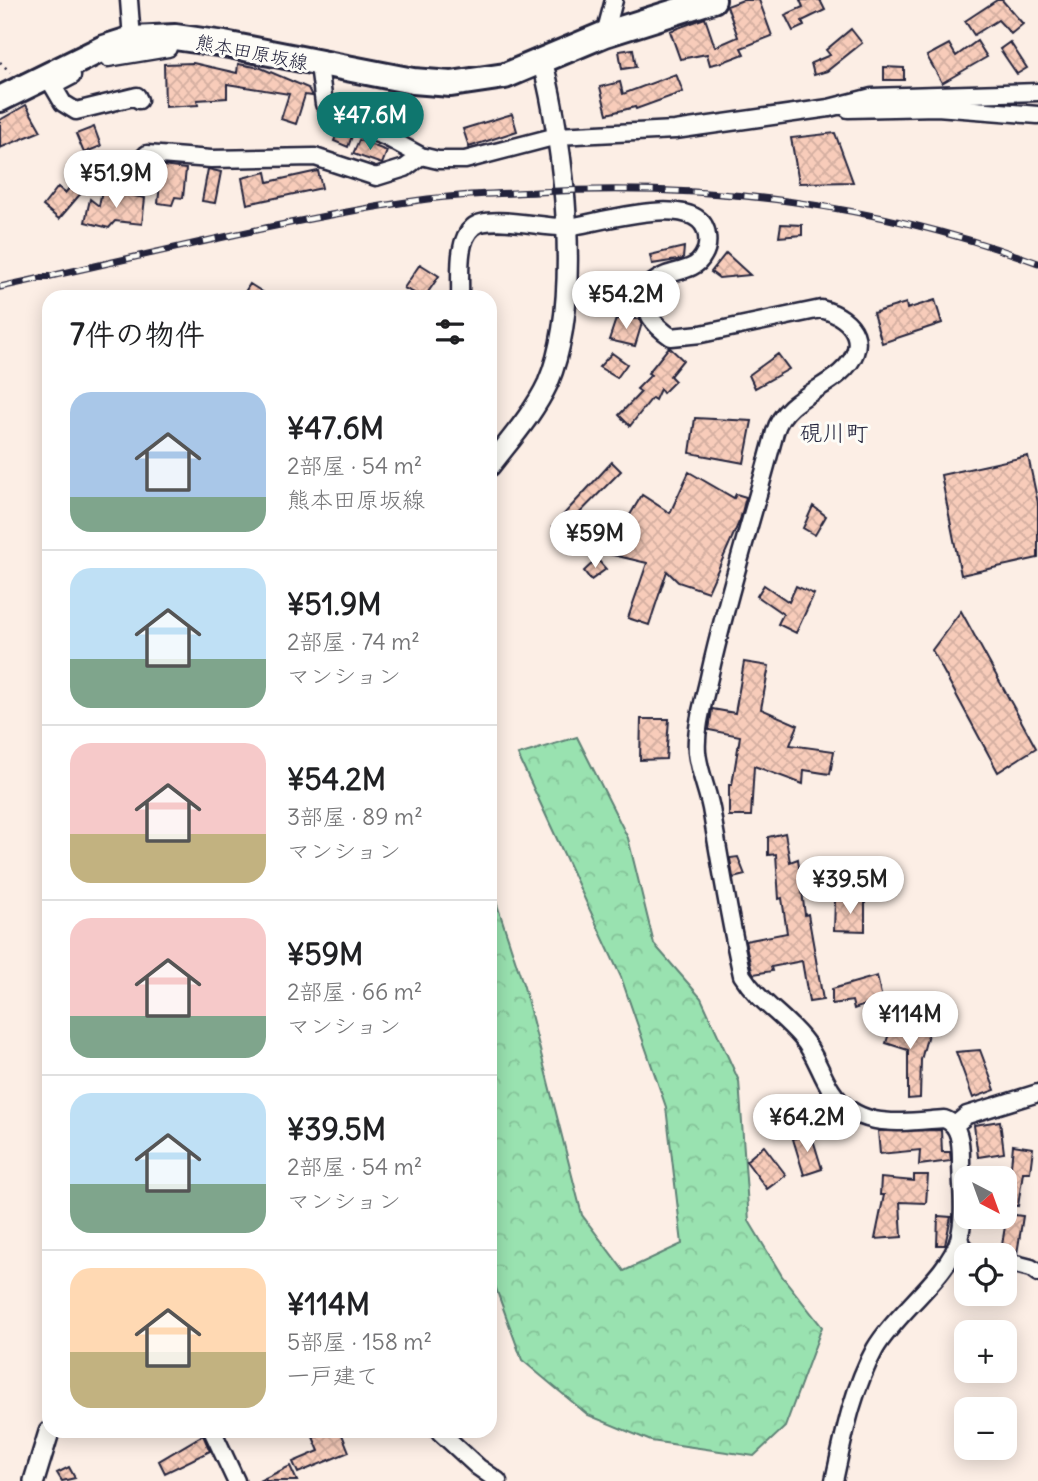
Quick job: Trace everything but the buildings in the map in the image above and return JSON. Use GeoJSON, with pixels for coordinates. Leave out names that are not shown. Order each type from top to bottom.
{"type":"FeatureCollection","features":[{"type":"Feature","properties":{"kind":"main road","name":"熊本田原坂線"},"geometry":{"type":"LineString","coordinates":[[1,99],[96,51],[132,39],[175,37],[413,81],[451,84],[505,76],[605,34],[713,0]]}},
{"type":"Feature","properties":{"kind":"street"},"geometry":{"type":"LineString","coordinates":[[129,0],[132,39]]}},
{"type":"Feature","properties":{"kind":"street"},"geometry":{"type":"LineString","coordinates":[[605,34],[614,0]]}},
{"type":"Feature","properties":{"kind":"street"},"geometry":{"type":"LineString","coordinates":[[1,99],[53,86],[112,57],[168,48],[201,52]]}},
{"type":"Feature","properties":{"kind":"street"},"geometry":{"type":"LineString","coordinates":[[497,457],[530,414],[548,382],[562,334],[566,295],[565,227],[555,109],[542,60]]}},
{"type":"Feature","properties":{"kind":"street"},"geometry":{"type":"LineString","coordinates":[[320,65],[324,104],[340,120],[386,137],[421,156],[438,160],[465,160],[557,136],[676,130],[829,108],[872,97],[1038,92]]}},
{"type":"Feature","properties":{"kind":"street"},"geometry":{"type":"LineString","coordinates":[[53,86],[63,103],[76,111],[136,96],[139,100]]}},
{"type":"Feature","properties":{"kind":"street"},"geometry":{"type":"LineString","coordinates":[[829,108],[937,107],[1038,115]]}},
{"type":"Feature","properties":{"kind":"street"},"geometry":{"type":"LineString","coordinates":[[129,172],[147,154],[211,159],[315,158],[376,177],[405,168],[421,156]]}},
{"type":"Feature","properties":{"kind":"street"},"geometry":{"type":"LineString","coordinates":[[460,290],[463,236],[475,224],[492,222],[565,227],[663,209],[697,217],[706,228],[708,244],[703,258],[691,268],[664,275],[644,289],[649,318],[671,337],[701,334],[821,309],[839,314],[855,329],[857,341],[853,357],[840,373],[800,399],[779,420],[759,498],[724,611],[702,710],[697,751],[742,975],[754,995],[783,1017],[799,1034],[810,1048],[830,1088],[853,1114],[883,1123],[944,1119],[955,1125],[961,1152],[959,1240],[951,1256],[890,1326],[874,1350],[850,1405],[834,1481]]}},
{"type":"Feature","properties":{"kind":"street"},"geometry":{"type":"LineString","coordinates":[[955,1125],[967,1115],[1038,1093]]}},
{"type":"Feature","properties":{"kind":"street"},"geometry":{"type":"LineString","coordinates":[[1017,1264],[1038,1273]]}},
{"type":"Feature","properties":{"kind":"street"},"geometry":{"type":"LineString","coordinates":[[34,1481],[47,1438]]}},
{"type":"Feature","properties":{"kind":"street"},"geometry":{"type":"LineString","coordinates":[[216,1438],[236,1481]]}},
{"type":"Feature","properties":{"kind":"street"},"geometry":{"type":"LineString","coordinates":[[447,1438],[498,1481]]}},
{"type":"Feature","properties":{"kind":"green space"},"geometry":{"type":"Polygon","coordinates":[[[577,737],[628,838],[654,944],[701,998],[739,1081],[749,1221],[782,1276],[822,1327],[785,1427],[754,1456],[651,1441],[588,1415],[522,1360],[497,1291],[497,904],[524,987],[582,1215],[624,1271],[682,1244],[666,1107],[621,977],[518,755],[577,737]]]}},
{"type":"Feature","properties":{"kind":"railway"},"geometry":{"type":"LineString","coordinates":[[0,287],[350,211],[468,195],[601,190],[728,195],[854,212],[917,226],[1038,263]]}},
{"type":"Feature","properties":{"kind":"district","name":"硯川町"},"geometry":{"type":"Point","coordinates":[834,433]}}]}
